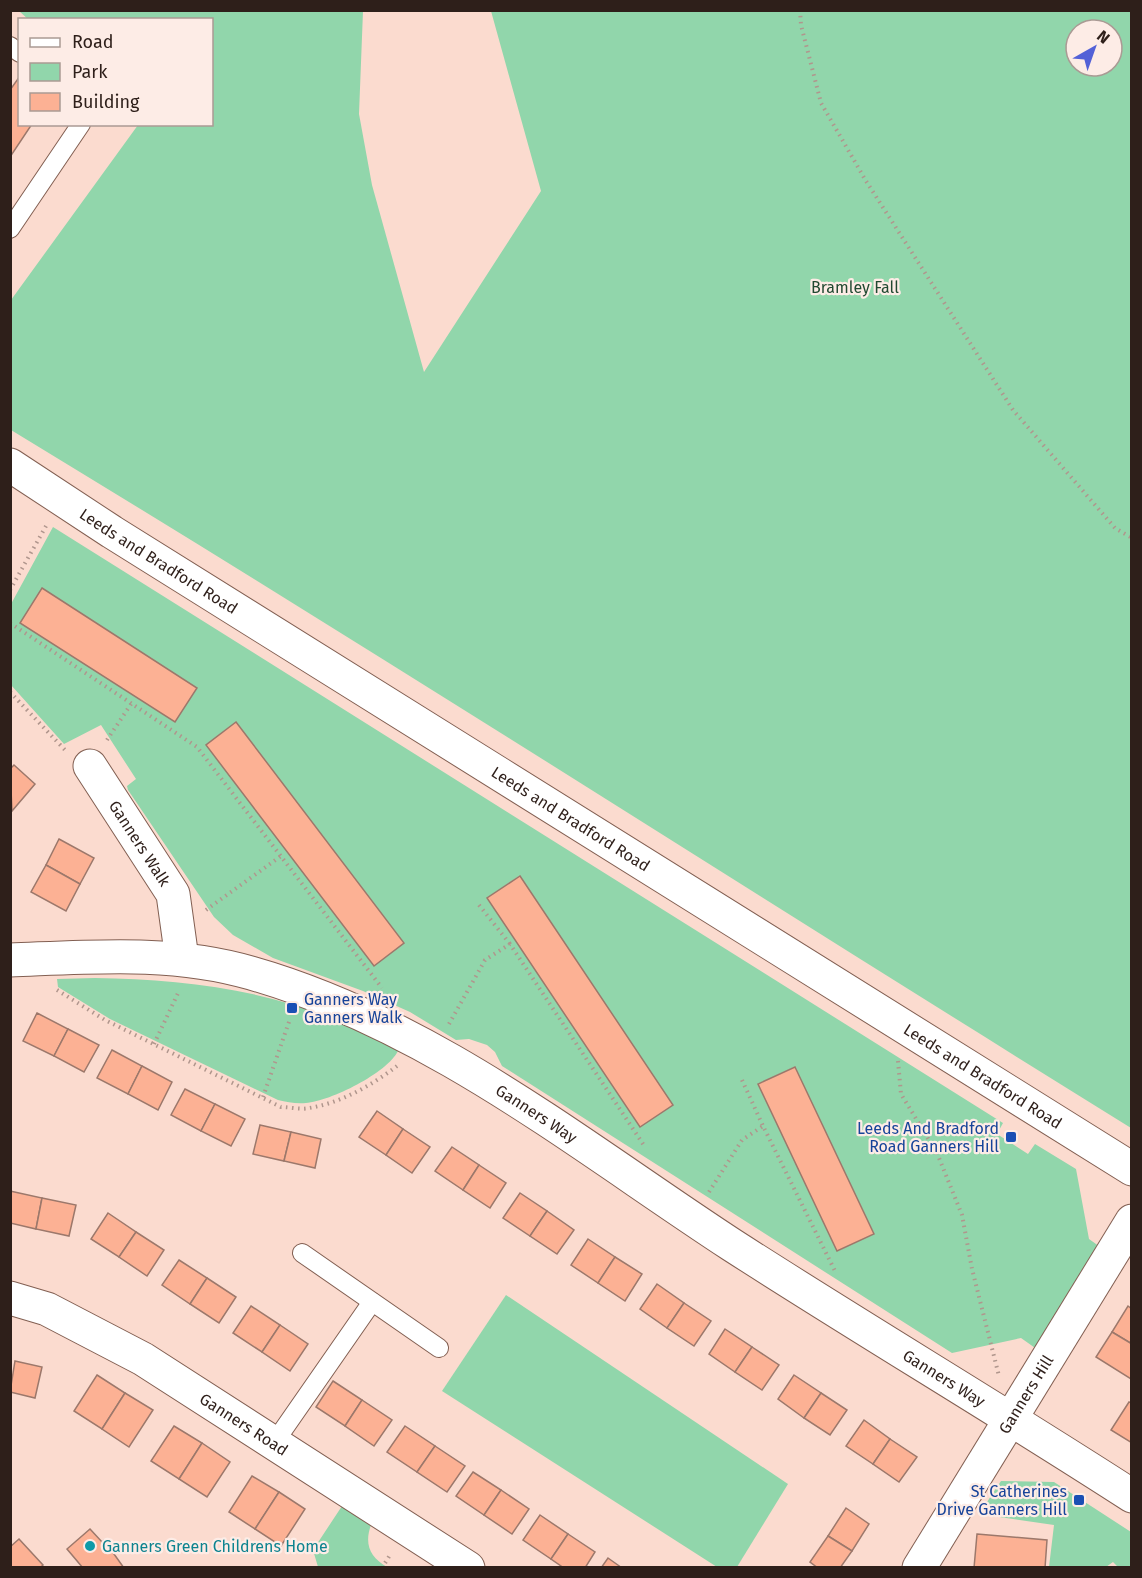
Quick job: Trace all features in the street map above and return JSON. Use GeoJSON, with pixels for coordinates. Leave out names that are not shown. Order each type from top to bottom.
{"type":"FeatureCollection","features":[{"type":"Feature","properties":{"kind":"street","name":"Leeds and Bradford Road"},"geometry":{"type":"LineString","coordinates":[[10,465],[61,500],[1131,1169]]}},
{"type":"Feature","properties":{"kind":"street","name":"Ganners Walk"},"geometry":{"type":"LineString","coordinates":[[90,766],[173,894],[180,944]]}},
{"type":"Feature","properties":{"kind":"street","name":"Ganners Way"},"geometry":{"type":"LineString","coordinates":[[10,960],[123,955],[180,944],[348,1007],[468,1070],[693,1218],[1010,1417],[1131,1496]]}},
{"type":"Feature","properties":{"kind":"street","name":"Ganners Hill"},"geometry":{"type":"LineString","coordinates":[[919,1568],[1131,1221]]}},
{"type":"Feature","properties":{"kind":"street","name":"Ganners Road"},"geometry":{"type":"LineString","coordinates":[[10,1298],[46,1309],[143,1359],[468,1568]]}},
{"type":"Feature","properties":{"kind":"lane"},"geometry":{"type":"LineString","coordinates":[[10,229],[80,126]]}},
{"type":"Feature","properties":{"kind":"lane"},"geometry":{"type":"LineString","coordinates":[[302,1253],[439,1347]]}},
{"type":"Feature","properties":{"kind":"lane"},"geometry":{"type":"LineString","coordinates":[[274,1443],[372,1302]]}},
{"type":"Feature","properties":{"kind":"path"},"geometry":{"type":"LineString","coordinates":[[800,10],[801,25],[821,103],[873,191],[1012,410],[1115,528],[1131,538]]}},
{"type":"Feature","properties":{"kind":"path"},"geometry":{"type":"LineString","coordinates":[[10,590],[61,500]]}},
{"type":"Feature","properties":{"kind":"path"},"geometry":{"type":"LineString","coordinates":[[10,623],[197,747],[384,991],[371,1019]]}},
{"type":"Feature","properties":{"kind":"path"},"geometry":{"type":"LineString","coordinates":[[10,692],[74,759],[90,766],[131,703]]}},
{"type":"Feature","properties":{"kind":"path"},"geometry":{"type":"LineString","coordinates":[[154,1044],[180,988],[180,944],[281,856]]}},
{"type":"Feature","properties":{"kind":"path"},"geometry":{"type":"LineString","coordinates":[[479,905],[510,944]]}},
{"type":"Feature","properties":{"kind":"path"},"geometry":{"type":"LineString","coordinates":[[263,1097],[300,990]]}},
{"type":"Feature","properties":{"kind":"path"},"geometry":{"type":"LineString","coordinates":[[894,1021],[901,1094],[937,1153],[962,1215],[972,1269],[1010,1417]]}},
{"type":"Feature","properties":{"kind":"path"},"geometry":{"type":"LineString","coordinates":[[742,1080],[843,1289],[832,1307]]}},
{"type":"Feature","properties":{"kind":"path"},"geometry":{"type":"LineString","coordinates":[[693,1218],[742,1140],[764,1126]]}},
{"type":"Feature","properties":{"kind":"green space","name":"Bramley Fall"},"geometry":{"type":"Polygon","coordinates":[[[19,11],[363,11],[359,114],[372,185],[424,372],[541,191],[491,11],[1131,11],[1131,1128],[292,603],[11,430],[11,300],[137,126],[213,126],[213,18],[27,18],[19,11]]]}},
{"type":"Feature","properties":{"kind":"green space"},"geometry":{"type":"Polygon","coordinates":[[[53,527],[1003,1123],[997,1134],[1028,1154],[1035,1144],[1076,1169],[1089,1239],[1103,1249],[1038,1350],[1021,1338],[952,1353],[502,1066],[495,1052],[487,1045],[469,1039],[456,1040],[410,1012],[363,991],[273,958],[233,935],[214,917],[128,790],[127,786],[136,779],[101,725],[64,744],[11,685],[11,604],[53,527]],[[42,588],[20,623],[175,722],[197,688],[42,588]],[[236,722],[206,745],[374,965],[403,943],[236,722]],[[519,876],[487,898],[640,1127],[672,1105],[519,876]],[[794,1067],[758,1084],[838,1251],[874,1233],[794,1067]]]}},
{"type":"Feature","properties":{"kind":"green space"},"geometry":{"type":"Polygon","coordinates":[[[95,978],[190,984],[254,994],[315,1012],[352,1027],[398,1051],[371,1077],[329,1097],[302,1103],[278,1100],[110,1019],[58,987],[57,979],[95,978]]]}},
{"type":"Feature","properties":{"kind":"green space"},"geometry":{"type":"Polygon","coordinates":[[[506,1295],[788,1484],[737,1567],[717,1567],[442,1391],[506,1295]]]}},
{"type":"Feature","properties":{"kind":"green space"},"geometry":{"type":"Polygon","coordinates":[[[1001,1481],[1054,1482],[1131,1532],[1131,1567],[1118,1567],[1113,1562],[1106,1567],[1049,1567],[1054,1525],[979,1514],[1001,1481]]]}},
{"type":"Feature","properties":{"kind":"green space"},"geometry":{"type":"Polygon","coordinates":[[[342,1506],[371,1525],[368,1538],[370,1549],[376,1559],[387,1567],[318,1567],[313,1550],[342,1506]]]}},
{"type":"Feature","properties":{"kind":"building"},"geometry":{"type":"Polygon","coordinates":[[[18,79],[18,126],[31,126],[10,157],[10,90],[18,79]]]}},
{"type":"Feature","properties":{"kind":"building"},"geometry":{"type":"Polygon","coordinates":[[[42,588],[197,688],[175,722],[20,623],[42,588]]]}},
{"type":"Feature","properties":{"kind":"building"},"geometry":{"type":"Polygon","coordinates":[[[236,722],[404,943],[374,966],[206,745],[236,722]]]}},
{"type":"Feature","properties":{"kind":"building"},"geometry":{"type":"Polygon","coordinates":[[[14,765],[35,784],[12,811],[10,769],[14,765]]]}},
{"type":"Feature","properties":{"kind":"building"},"geometry":{"type":"Polygon","coordinates":[[[59,839],[94,858],[80,884],[46,865],[59,839]]]}},
{"type":"Feature","properties":{"kind":"building"},"geometry":{"type":"Polygon","coordinates":[[[46,865],[80,884],[66,911],[31,892],[46,865]]]}},
{"type":"Feature","properties":{"kind":"building"},"geometry":{"type":"Polygon","coordinates":[[[520,876],[673,1105],[640,1127],[487,898],[520,876]]]}},
{"type":"Feature","properties":{"kind":"building"},"geometry":{"type":"Polygon","coordinates":[[[37,1013],[68,1029],[54,1056],[23,1041],[37,1013]]]}},
{"type":"Feature","properties":{"kind":"building"},"geometry":{"type":"Polygon","coordinates":[[[68,1029],[99,1045],[84,1072],[54,1056],[68,1029]]]}},
{"type":"Feature","properties":{"kind":"building"},"geometry":{"type":"Polygon","coordinates":[[[112,1050],[142,1066],[128,1094],[97,1078],[112,1050]]]}},
{"type":"Feature","properties":{"kind":"building"},"geometry":{"type":"Polygon","coordinates":[[[142,1066],[172,1082],[158,1110],[128,1094],[142,1066]]]}},
{"type":"Feature","properties":{"kind":"building"},"geometry":{"type":"Polygon","coordinates":[[[795,1067],[874,1234],[837,1251],[758,1084],[795,1067]]]}},
{"type":"Feature","properties":{"kind":"building"},"geometry":{"type":"Polygon","coordinates":[[[185,1089],[215,1104],[201,1131],[171,1115],[185,1089]]]}},
{"type":"Feature","properties":{"kind":"building"},"geometry":{"type":"Polygon","coordinates":[[[215,1104],[245,1119],[231,1146],[201,1131],[215,1104]]]}},
{"type":"Feature","properties":{"kind":"building"},"geometry":{"type":"Polygon","coordinates":[[[377,1111],[403,1129],[386,1155],[359,1137],[377,1111]]]}},
{"type":"Feature","properties":{"kind":"building"},"geometry":{"type":"Polygon","coordinates":[[[260,1125],[291,1132],[284,1161],[253,1154],[260,1125]]]}},
{"type":"Feature","properties":{"kind":"building"},"geometry":{"type":"Polygon","coordinates":[[[403,1129],[430,1147],[412,1173],[386,1155],[403,1129]]]}},
{"type":"Feature","properties":{"kind":"building"},"geometry":{"type":"Polygon","coordinates":[[[291,1132],[321,1139],[315,1168],[284,1161],[291,1132]]]}},
{"type":"Feature","properties":{"kind":"building"},"geometry":{"type":"Polygon","coordinates":[[[452,1147],[479,1165],[463,1190],[435,1171],[452,1147]]]}},
{"type":"Feature","properties":{"kind":"building"},"geometry":{"type":"Polygon","coordinates":[[[479,1165],[506,1183],[490,1208],[463,1190],[479,1165]]]}},
{"type":"Feature","properties":{"kind":"building"},"geometry":{"type":"Polygon","coordinates":[[[10,1191],[42,1198],[36,1229],[10,1223],[10,1191]]]}},
{"type":"Feature","properties":{"kind":"building"},"geometry":{"type":"Polygon","coordinates":[[[520,1193],[547,1211],[530,1236],[503,1218],[520,1193]]]}},
{"type":"Feature","properties":{"kind":"building"},"geometry":{"type":"Polygon","coordinates":[[[42,1198],[76,1205],[69,1236],[36,1229],[42,1198]]]}},
{"type":"Feature","properties":{"kind":"building"},"geometry":{"type":"Polygon","coordinates":[[[547,1211],[574,1230],[557,1254],[530,1236],[547,1211]]]}},
{"type":"Feature","properties":{"kind":"building"},"geometry":{"type":"Polygon","coordinates":[[[108,1213],[136,1232],[119,1257],[91,1239],[108,1213]]]}},
{"type":"Feature","properties":{"kind":"building"},"geometry":{"type":"Polygon","coordinates":[[[136,1232],[164,1250],[147,1276],[119,1257],[136,1232]]]}},
{"type":"Feature","properties":{"kind":"building"},"geometry":{"type":"Polygon","coordinates":[[[588,1239],[615,1257],[598,1283],[571,1265],[588,1239]]]}},
{"type":"Feature","properties":{"kind":"building"},"geometry":{"type":"Polygon","coordinates":[[[615,1257],[642,1274],[625,1301],[598,1283],[615,1257]]]}},
{"type":"Feature","properties":{"kind":"building"},"geometry":{"type":"Polygon","coordinates":[[[179,1260],[207,1278],[190,1304],[162,1285],[179,1260]]]}},
{"type":"Feature","properties":{"kind":"building"},"geometry":{"type":"Polygon","coordinates":[[[207,1278],[236,1297],[219,1323],[190,1304],[207,1278]]]}},
{"type":"Feature","properties":{"kind":"building"},"geometry":{"type":"Polygon","coordinates":[[[657,1284],[684,1303],[667,1328],[640,1309],[657,1284]]]}},
{"type":"Feature","properties":{"kind":"building"},"geometry":{"type":"Polygon","coordinates":[[[684,1303],[711,1321],[694,1346],[667,1328],[684,1303]]]}},
{"type":"Feature","properties":{"kind":"building"},"geometry":{"type":"Polygon","coordinates":[[[251,1306],[280,1325],[262,1352],[233,1333],[251,1306]]]}},
{"type":"Feature","properties":{"kind":"building"},"geometry":{"type":"Polygon","coordinates":[[[1128,1306],[1132,1309],[1132,1344],[1112,1332],[1128,1306]]]}},
{"type":"Feature","properties":{"kind":"building"},"geometry":{"type":"Polygon","coordinates":[[[280,1325],[308,1344],[290,1371],[262,1352],[280,1325]]]}},
{"type":"Feature","properties":{"kind":"building"},"geometry":{"type":"Polygon","coordinates":[[[725,1329],[752,1347],[735,1372],[709,1354],[725,1329]]]}},
{"type":"Feature","properties":{"kind":"building"},"geometry":{"type":"Polygon","coordinates":[[[1112,1332],[1132,1344],[1131,1379],[1096,1357],[1112,1332]]]}},
{"type":"Feature","properties":{"kind":"building"},"geometry":{"type":"Polygon","coordinates":[[[752,1347],[779,1365],[762,1390],[735,1372],[752,1347]]]}},
{"type":"Feature","properties":{"kind":"building"},"geometry":{"type":"Polygon","coordinates":[[[15,1361],[42,1367],[35,1398],[10,1392],[15,1361]]]}},
{"type":"Feature","properties":{"kind":"building"},"geometry":{"type":"Polygon","coordinates":[[[97,1375],[125,1393],[102,1429],[74,1411],[97,1375]]]}},
{"type":"Feature","properties":{"kind":"building"},"geometry":{"type":"Polygon","coordinates":[[[794,1375],[821,1393],[804,1418],[778,1399],[794,1375]]]}},
{"type":"Feature","properties":{"kind":"building"},"geometry":{"type":"Polygon","coordinates":[[[333,1381],[362,1400],[345,1426],[316,1407],[333,1381]]]}},
{"type":"Feature","properties":{"kind":"building"},"geometry":{"type":"Polygon","coordinates":[[[125,1393],[153,1410],[129,1447],[102,1429],[125,1393]]]}},
{"type":"Feature","properties":{"kind":"building"},"geometry":{"type":"Polygon","coordinates":[[[821,1393],[847,1410],[830,1435],[804,1418],[821,1393]]]}},
{"type":"Feature","properties":{"kind":"building"},"geometry":{"type":"Polygon","coordinates":[[[362,1400],[392,1420],[374,1446],[345,1426],[362,1400]]]}},
{"type":"Feature","properties":{"kind":"building"},"geometry":{"type":"Polygon","coordinates":[[[1129,1402],[1132,1403],[1132,1443],[1111,1430],[1129,1402]]]}},
{"type":"Feature","properties":{"kind":"building"},"geometry":{"type":"Polygon","coordinates":[[[864,1420],[890,1439],[873,1464],[846,1446],[864,1420]]]}},
{"type":"Feature","properties":{"kind":"building"},"geometry":{"type":"Polygon","coordinates":[[[174,1426],[202,1443],[179,1479],[151,1461],[174,1426]]]}},
{"type":"Feature","properties":{"kind":"building"},"geometry":{"type":"Polygon","coordinates":[[[405,1426],[435,1446],[417,1472],[387,1452],[405,1426]]]}},
{"type":"Feature","properties":{"kind":"building"},"geometry":{"type":"Polygon","coordinates":[[[890,1439],[917,1457],[899,1482],[873,1464],[890,1439]]]}},
{"type":"Feature","properties":{"kind":"building"},"geometry":{"type":"Polygon","coordinates":[[[202,1443],[230,1462],[207,1497],[179,1479],[202,1443]]]}},
{"type":"Feature","properties":{"kind":"building"},"geometry":{"type":"Polygon","coordinates":[[[435,1446],[465,1466],[447,1492],[417,1472],[435,1446]]]}},
{"type":"Feature","properties":{"kind":"building"},"geometry":{"type":"Polygon","coordinates":[[[473,1472],[501,1490],[484,1515],[456,1496],[473,1472]]]}},
{"type":"Feature","properties":{"kind":"building"},"geometry":{"type":"Polygon","coordinates":[[[252,1476],[279,1492],[255,1529],[229,1512],[252,1476]]]}},
{"type":"Feature","properties":{"kind":"building"},"geometry":{"type":"Polygon","coordinates":[[[501,1490],[529,1509],[512,1534],[484,1515],[501,1490]]]}},
{"type":"Feature","properties":{"kind":"building"},"geometry":{"type":"Polygon","coordinates":[[[279,1492],[305,1509],[281,1546],[255,1529],[279,1492]]]}},
{"type":"Feature","properties":{"kind":"building"},"geometry":{"type":"Polygon","coordinates":[[[846,1508],[869,1524],[852,1551],[828,1536],[846,1508]]]}},
{"type":"Feature","properties":{"kind":"building"},"geometry":{"type":"Polygon","coordinates":[[[540,1515],[568,1534],[551,1559],[523,1540],[540,1515]]]}},
{"type":"Feature","properties":{"kind":"building","name":"Ganners Green Childrens Home"},"geometry":{"type":"Polygon","coordinates":[[[90,1529],[102,1542],[104,1540],[124,1568],[83,1568],[67,1549],[90,1529]]]}},
{"type":"Feature","properties":{"kind":"building"},"geometry":{"type":"Polygon","coordinates":[[[568,1534],[595,1552],[585,1568],[564,1568],[551,1559],[568,1534]]]}},
{"type":"Feature","properties":{"kind":"building"},"geometry":{"type":"Polygon","coordinates":[[[977,1534],[1047,1540],[1045,1568],[974,1568],[977,1534]]]}},
{"type":"Feature","properties":{"kind":"building"},"geometry":{"type":"Polygon","coordinates":[[[828,1536],[852,1551],[840,1568],[818,1568],[810,1562],[828,1536]]]}},
{"type":"Feature","properties":{"kind":"building"},"geometry":{"type":"Polygon","coordinates":[[[19,1539],[43,1565],[40,1568],[10,1568],[10,1547],[19,1539]]]}},
{"type":"Feature","properties":{"kind":"building"},"geometry":{"type":"Polygon","coordinates":[[[608,1558],[622,1568],[601,1568],[608,1558]]]}},
{"type":"Feature","properties":{"kind":"place","name":"Ganners Way Ganners Walk"},"geometry":{"type":"Point","coordinates":[292,1008]}},
{"type":"Feature","properties":{"kind":"place","name":"Leeds And Bradford Road Ganners Hill"},"geometry":{"type":"Point","coordinates":[1011,1137]}},
{"type":"Feature","properties":{"kind":"place","name":"St Catherines Drive Ganners Hill"},"geometry":{"type":"Point","coordinates":[1079,1500]}},
{"type":"Feature","properties":{"kind":"place","name":"Ganners Green Childrens Home"},"geometry":{"type":"Point","coordinates":[90,1546]}}]}
